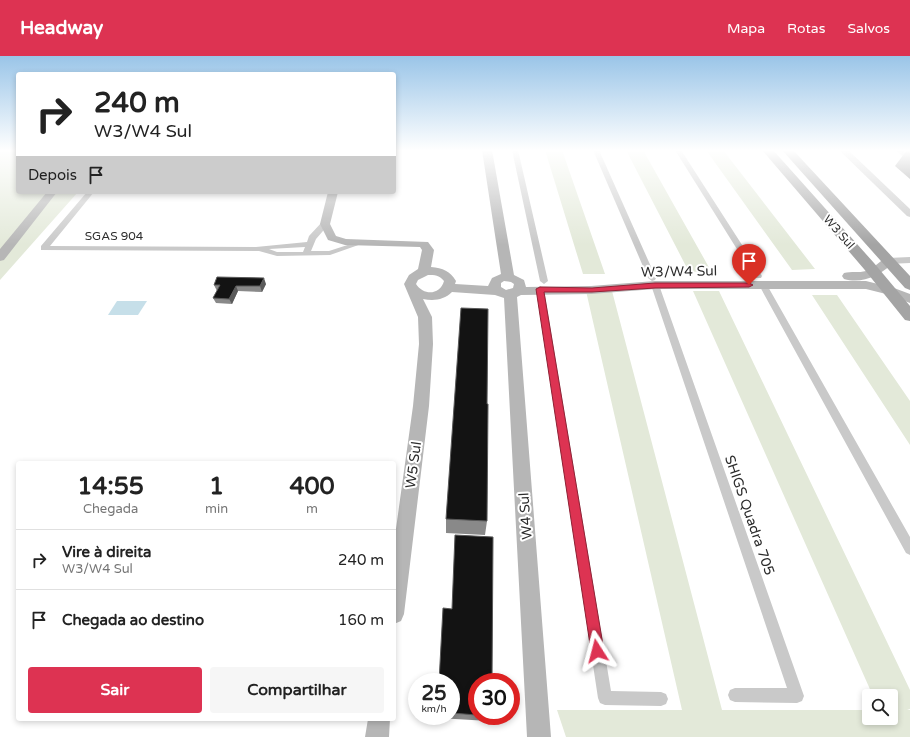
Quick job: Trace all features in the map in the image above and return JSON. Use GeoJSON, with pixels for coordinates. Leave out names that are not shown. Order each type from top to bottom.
{"type":"FeatureCollection","features":[{"type":"Feature","properties":{"kind":"main road","name":"W4 Sul"},"geometry":{"type":"LineString","coordinates":[[492,182],[508,286],[539,737]]}},
{"type":"Feature","properties":{"kind":"main road","name":"W3 Sul"},"geometry":{"type":"LineString","coordinates":[[795,182],[875,273],[910,316]]}},
{"type":"Feature","properties":{"kind":"main road","name":"W3 Sul"},"geometry":{"type":"LineString","coordinates":[[816,182],[910,286]]}},
{"type":"Feature","properties":{"kind":"main road"},"geometry":{"type":"LineString","coordinates":[[0,257],[50,194]]}},
{"type":"Feature","properties":{"kind":"main road"},"geometry":{"type":"LineString","coordinates":[[332,194],[325,224],[332,238],[337,240],[363,242],[424,244],[428,250],[424,271]]}},
{"type":"Feature","properties":{"kind":"main road"},"geometry":{"type":"LineString","coordinates":[[875,273],[888,261]]}},
{"type":"Feature","properties":{"kind":"main road"},"geometry":{"type":"LineString","coordinates":[[424,271],[436,271],[446,275],[449,283],[446,292],[436,296],[418,294],[412,290],[410,284],[412,279],[417,274],[424,271]]}},
{"type":"Feature","properties":{"kind":"main road","name":"W3/W4 Sul"},"geometry":{"type":"LineString","coordinates":[[818,281],[875,273]]}},
{"type":"Feature","properties":{"kind":"main road","name":"W3/W4 Sul"},"geometry":{"type":"LineString","coordinates":[[449,283],[508,286],[591,286],[654,282],[761,280],[818,281],[866,285],[890,291],[910,299]]}},
{"type":"Feature","properties":{"kind":"main road","name":"W5 Sul"},"geometry":{"type":"LineString","coordinates":[[396,599],[421,406],[426,344],[425,317],[412,290]]}},
{"type":"Feature","properties":{"kind":"main road","name":"W5 Sul"},"geometry":{"type":"LineString","coordinates":[[425,317],[436,296]]}},
{"type":"Feature","properties":{"kind":"main road"},"geometry":{"type":"LineString","coordinates":[[377,737],[379,721]]}},
{"type":"Feature","properties":{"kind":"street"},"geometry":{"type":"LineString","coordinates":[[521,182],[542,285],[605,698],[661,699]]}},
{"type":"Feature","properties":{"kind":"street"},"geometry":{"type":"LineString","coordinates":[[610,182],[654,282]]}},
{"type":"Feature","properties":{"kind":"street"},"geometry":{"type":"LineString","coordinates":[[698,182],[761,280],[910,549]]}},
{"type":"Feature","properties":{"kind":"street"},"geometry":{"type":"LineString","coordinates":[[876,182],[910,214]]}},
{"type":"Feature","properties":{"kind":"street","name":"SGAS 904"},"geometry":{"type":"LineString","coordinates":[[88,194],[44,248],[256,249],[309,244]]}},
{"type":"Feature","properties":{"kind":"street"},"geometry":{"type":"LineString","coordinates":[[325,224],[316,232],[309,244],[306,254],[330,253],[363,242]]}},
{"type":"Feature","properties":{"kind":"street","name":"SGAS 904"},"geometry":{"type":"LineString","coordinates":[[256,249],[277,254],[306,254]]}},
{"type":"Feature","properties":{"kind":"street"},"geometry":{"type":"LineString","coordinates":[[888,261],[910,260]]}},
{"type":"Feature","properties":{"kind":"street","name":"SHIGS Quadra 705"},"geometry":{"type":"LineString","coordinates":[[654,282],[797,696],[735,696]]}},
{"type":"Feature","properties":{"kind":"green space"},"geometry":{"type":"Polygon","coordinates":[[[0,182],[16,182],[16,194],[76,194],[0,280],[0,182]]]}},
{"type":"Feature","properties":{"kind":"green space"},"geometry":{"type":"Polygon","coordinates":[[[555,182],[573,182],[605,274],[583,274],[555,182]]]}},
{"type":"Feature","properties":{"kind":"green space"},"geometry":{"type":"Polygon","coordinates":[[[642,182],[661,182],[711,271],[689,272],[642,182]]]}},
{"type":"Feature","properties":{"kind":"green space"},"geometry":{"type":"Polygon","coordinates":[[[729,182],[748,182],[815,269],[792,270],[729,182]]]}},
{"type":"Feature","properties":{"kind":"green space"},"geometry":{"type":"Polygon","coordinates":[[[586,291],[612,291],[722,710],[862,710],[862,725],[898,725],[898,689],[870,689],[693,291],[719,291],[910,690],[910,709],[907,710],[910,710],[910,737],[566,737],[557,710],[682,710],[586,291]]]}},
{"type":"Feature","properties":{"kind":"green space"},"geometry":{"type":"Polygon","coordinates":[[[812,295],[837,295],[910,401],[910,445],[812,295]]]}},
{"type":"Feature","properties":{"kind":"water"},"geometry":{"type":"Polygon","coordinates":[[[117,301],[147,301],[138,315],[108,315],[117,301]]]}},
{"type":"Feature","properties":{"kind":"building"},"geometry":{"type":"Polygon","coordinates":[[[217,277],[264,278],[260,286],[236,286],[229,299],[213,298],[220,285],[214,285],[217,277]]]}},
{"type":"Feature","properties":{"kind":"building"},"geometry":{"type":"Polygon","coordinates":[[[461,308],[488,309],[487,521],[446,519],[461,308]]]}},
{"type":"Feature","properties":{"kind":"building"},"geometry":{"type":"Polygon","coordinates":[[[455,535],[493,537],[492,673],[468,673],[468,714],[460,714],[460,673],[439,673],[443,608],[452,609],[455,535]]]}},
{"type":"Feature","properties":{"kind":"route"},"geometry":{"type":"LineString","coordinates":[[597,651],[540,289],[592,290],[655,285],[749,285]]}}]}
